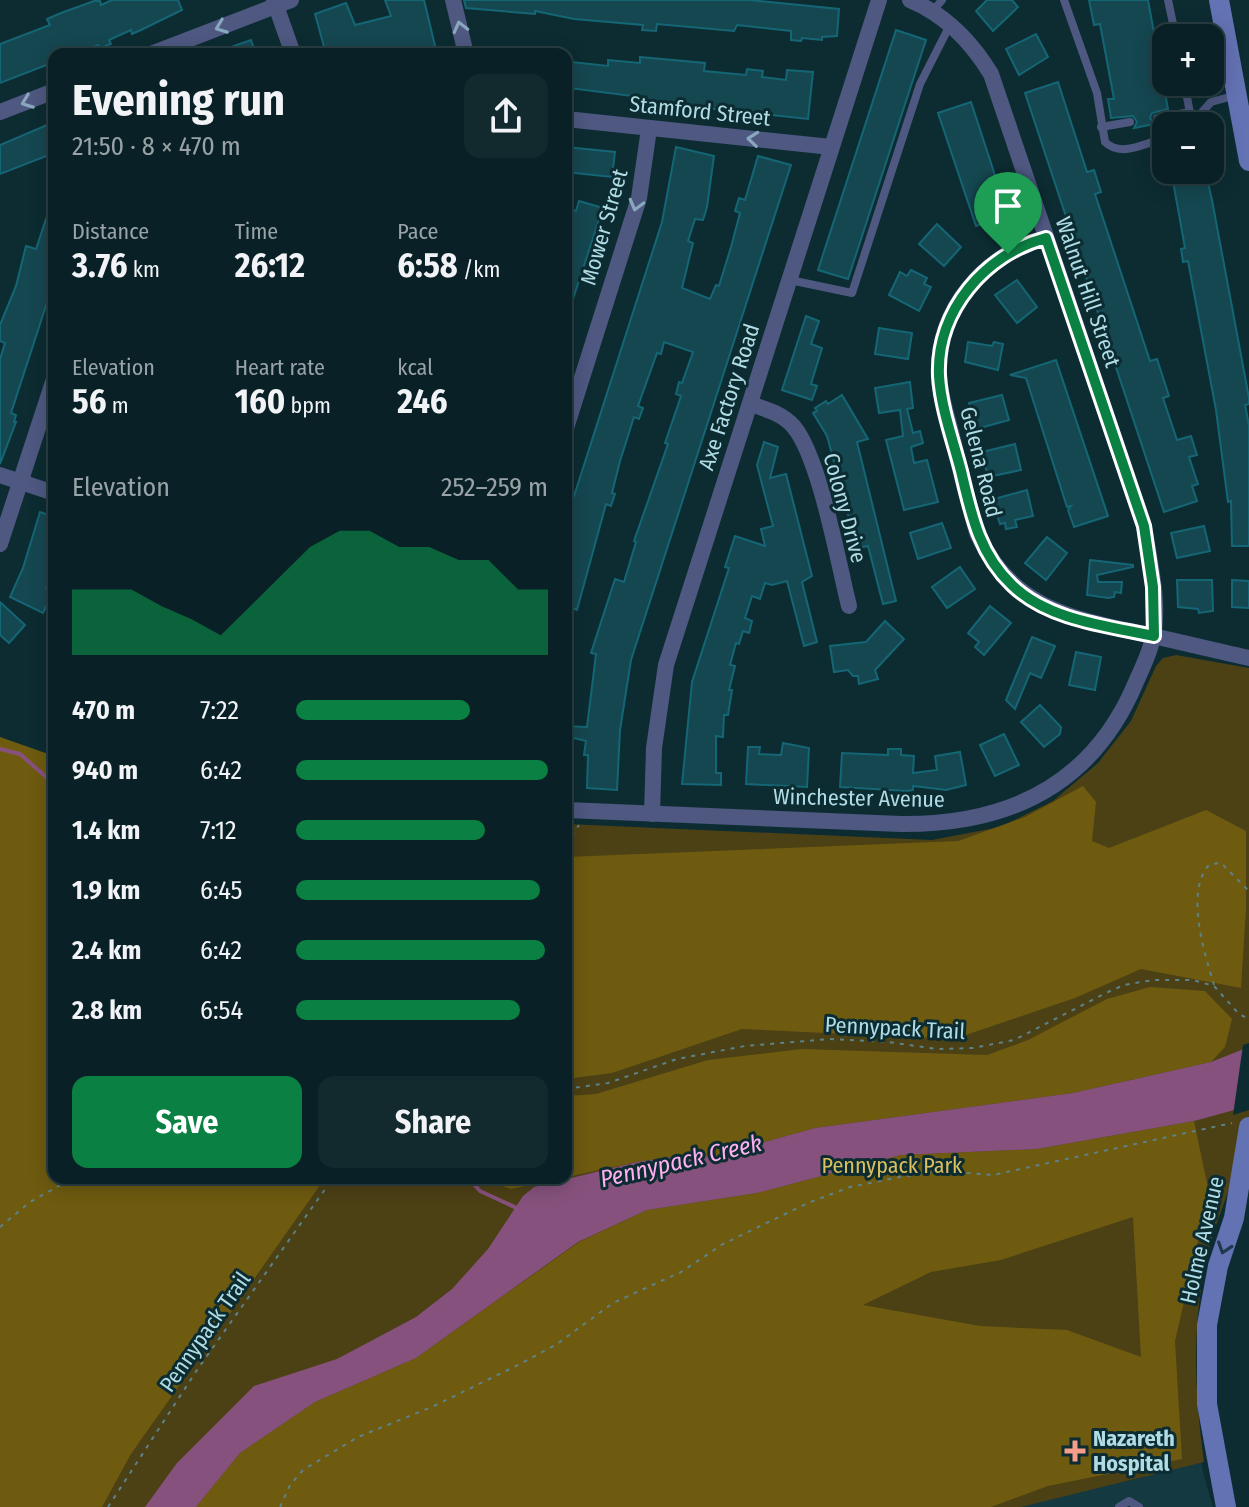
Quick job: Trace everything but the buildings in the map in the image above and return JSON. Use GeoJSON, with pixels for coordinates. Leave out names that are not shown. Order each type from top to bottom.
{"type":"FeatureCollection","features":[{"type":"Feature","properties":{"kind":"main road"},"geometry":{"type":"LineString","coordinates":[[1219,0],[1241,101],[1249,161]]}},
{"type":"Feature","properties":{"kind":"main road","name":"Holme Avenue"},"geometry":{"type":"LineString","coordinates":[[1226,1507],[1207,1404],[1207,1325],[1218,1266],[1234,1218],[1243,1172],[1245,1124]]}},
{"type":"Feature","properties":{"kind":"street"},"geometry":{"type":"LineString","coordinates":[[453,0],[465,48]]}},
{"type":"Feature","properties":{"kind":"street","name":"Axe Factory Road"},"geometry":{"type":"LineString","coordinates":[[652,814],[654,748],[666,665],[879,0]]}},
{"type":"Feature","properties":{"kind":"street","name":"Walnut Hill Street"},"geometry":{"type":"LineString","coordinates":[[910,0],[937,6],[969,41],[991,74],[1144,526],[1153,587],[1154,636]]}},
{"type":"Feature","properties":{"kind":"street"},"geometry":{"type":"LineString","coordinates":[[166,48],[280,2],[292,48]]}},
{"type":"Feature","properties":{"kind":"street"},"geometry":{"type":"LineString","coordinates":[[0,112],[48,93]]}},
{"type":"Feature","properties":{"kind":"street","name":"Stamford Street"},"geometry":{"type":"LineString","coordinates":[[572,120],[831,147]]}},
{"type":"Feature","properties":{"kind":"street","name":"Mower Street"},"geometry":{"type":"LineString","coordinates":[[572,409],[639,198],[649,129]]}},
{"type":"Feature","properties":{"kind":"street","name":"Gelena Road"},"geometry":{"type":"LineString","coordinates":[[1046,238],[1008,254],[974,280],[953,312],[940,351],[940,390],[977,533],[998,569],[1031,600],[1094,624],[1154,636]]}},
{"type":"Feature","properties":{"kind":"street"},"geometry":{"type":"LineString","coordinates":[[0,544],[48,398]]}},
{"type":"Feature","properties":{"kind":"street","name":"Colony Drive"},"geometry":{"type":"LineString","coordinates":[[750,404],[778,414],[792,424],[803,440],[812,463],[849,606]]}},
{"type":"Feature","properties":{"kind":"street"},"geometry":{"type":"LineString","coordinates":[[0,475],[48,491]]}},
{"type":"Feature","properties":{"kind":"street"},"geometry":{"type":"LineString","coordinates":[[1154,636],[1249,658]]}},
{"type":"Feature","properties":{"kind":"street","name":"Winchester Avenue"},"geometry":{"type":"LineString","coordinates":[[572,810],[939,824],[1003,812],[1050,787],[1092,752],[1113,726],[1128,700],[1154,636]]}},
{"type":"Feature","properties":{"kind":"lane"},"geometry":{"type":"LineString","coordinates":[[1064,0],[1097,93],[1105,142],[1119,150],[1152,141]]}},
{"type":"Feature","properties":{"kind":"lane"},"geometry":{"type":"LineString","coordinates":[[1168,0],[1173,24]]}},
{"type":"Feature","properties":{"kind":"lane"},"geometry":{"type":"LineString","coordinates":[[789,280],[852,293],[920,84],[951,24]]}},
{"type":"Feature","properties":{"kind":"lane"},"geometry":{"type":"LineString","coordinates":[[1187,96],[1190,112]]}},
{"type":"Feature","properties":{"kind":"lane"},"geometry":{"type":"LineString","coordinates":[[1202,112],[1211,102],[1241,101]]}},
{"type":"Feature","properties":{"kind":"lane"},"geometry":{"type":"LineString","coordinates":[[1101,127],[1130,122]]}},
{"type":"Feature","properties":{"kind":"lane"},"geometry":{"type":"LineString","coordinates":[[1119,1507],[1129,1501],[1139,1507]]}},
{"type":"Feature","properties":{"kind":"path"},"geometry":{"type":"LineString","coordinates":[[572,835],[589,811]]}},
{"type":"Feature","properties":{"kind":"path"},"geometry":{"type":"LineString","coordinates":[[1249,891],[1221,863],[1210,864],[1200,879],[1201,941],[1214,986],[1239,1014],[1249,1019]]}},
{"type":"Feature","properties":{"kind":"path","name":"Pennypack Trail"},"geometry":{"type":"LineString","coordinates":[[572,1088],[608,1083],[677,1059],[745,1046],[830,1039],[888,1042],[937,1049],[973,1048],[1014,1040],[1124,985],[1153,980],[1193,980],[1214,986]]}},
{"type":"Feature","properties":{"kind":"path"},"geometry":{"type":"LineString","coordinates":[[280,1507],[290,1485],[321,1458],[358,1437],[434,1406],[520,1364],[557,1344],[613,1303],[681,1272],[723,1244],[808,1203],[850,1187],[900,1177],[942,1171],[993,1175],[1245,1124]]}},
{"type":"Feature","properties":{"kind":"path"},"geometry":{"type":"LineString","coordinates":[[0,1227],[30,1202],[62,1184]]}},
{"type":"Feature","properties":{"kind":"path","name":"Pennypack Trail"},"geometry":{"type":"LineString","coordinates":[[108,1507],[189,1382],[329,1184]]}},
{"type":"Feature","properties":{"kind":"shaded area","name":"Nazareth Hospital"},"geometry":{"type":"Polygon","coordinates":[[[1194,1410],[1203,1472],[1213,1507],[878,1507],[1194,1410]]]}},
{"type":"Feature","properties":{"kind":"green space","name":"Pennypack Park"},"geometry":{"type":"Polygon","coordinates":[[[1176,655],[1249,668],[1249,1185],[1232,1180],[1212,1237],[1204,1272],[1196,1353],[1204,1462],[1021,1507],[0,1507],[53,1184],[572,1184],[572,824],[932,840],[1000,827],[1053,801],[1098,763],[1131,721],[1156,666],[1163,658],[1176,655]]]}},
{"type":"Feature","properties":{"kind":"green space"},"geometry":{"type":"Polygon","coordinates":[[[0,737],[48,754],[48,1184],[321,1184],[131,1454],[102,1507],[0,1507],[0,737]]]}},
{"type":"Feature","properties":{"kind":"green space"},"geometry":{"type":"Polygon","coordinates":[[[1083,786],[1096,802],[1092,841],[1109,848],[1206,810],[1246,831],[1246,908],[1241,988],[1141,969],[1075,998],[954,1039],[742,1029],[612,1073],[572,1078],[572,857],[958,841],[1025,817],[1083,786]]]}},
{"type":"Feature","properties":{"kind":"green space"},"geometry":{"type":"Polygon","coordinates":[[[1150,987],[1205,991],[1232,1019],[1225,1047],[1211,1062],[1073,1093],[815,1128],[715,1156],[637,1162],[572,1176],[572,1096],[596,1094],[708,1060],[802,1049],[987,1055],[1028,1040],[1107,999],[1150,987]]]}},
{"type":"Feature","properties":{"kind":"green space"},"geometry":{"type":"Polygon","coordinates":[[[1194,1121],[1209,1193],[1175,1341],[1182,1459],[1048,1486],[991,1507],[196,1507],[240,1453],[315,1402],[416,1358],[579,1242],[647,1210],[757,1193],[901,1155],[1037,1149],[1194,1121]],[[1133,1217],[1001,1260],[931,1272],[863,1305],[980,1326],[1067,1330],[1141,1357],[1133,1217]]]}},
{"type":"Feature","properties":{"kind":"green space"},"geometry":{"type":"Polygon","coordinates":[[[497,1184],[534,1184],[511,1189],[497,1184]]]}},
{"type":"Feature","properties":{"kind":"water","name":"Pennypack Creek"},"geometry":{"type":"Polygon","coordinates":[[[1249,1047],[1249,1106],[1194,1121],[1037,1149],[901,1155],[757,1193],[647,1210],[578,1242],[416,1358],[315,1402],[240,1453],[196,1507],[145,1507],[177,1463],[254,1386],[337,1359],[416,1317],[452,1289],[488,1249],[523,1196],[534,1187],[572,1184],[572,1178],[637,1162],[715,1156],[815,1128],[1073,1093],[1211,1062],[1249,1047]]]}},
{"type":"Feature","properties":{"kind":"pier"},"geometry":{"type":"Polygon","coordinates":[[[1249,1043],[1249,1110],[1233,1115],[1243,1045],[1249,1043]]]}},
{"type":"Feature","properties":{"kind":"waterway"},"geometry":{"type":"LineString","coordinates":[[0,749],[20,754],[48,779]]}},
{"type":"Feature","properties":{"kind":"waterway"},"geometry":{"type":"LineString","coordinates":[[474,1184],[480,1191],[521,1210]]}},
{"type":"Feature","properties":{"kind":"place","name":"Nazareth Hospital"},"geometry":{"type":"Point","coordinates":[1075,1451]}},
{"type":"Feature","properties":{"kind":"route"},"geometry":{"type":"LineString","coordinates":[[1046,238],[1144,526],[1153,587],[1154,636],[1094,624],[1031,600],[1012,586],[998,569],[977,533],[940,390],[940,351],[953,312],[964,294],[974,280],[1008,254],[1046,238]]}}]}
